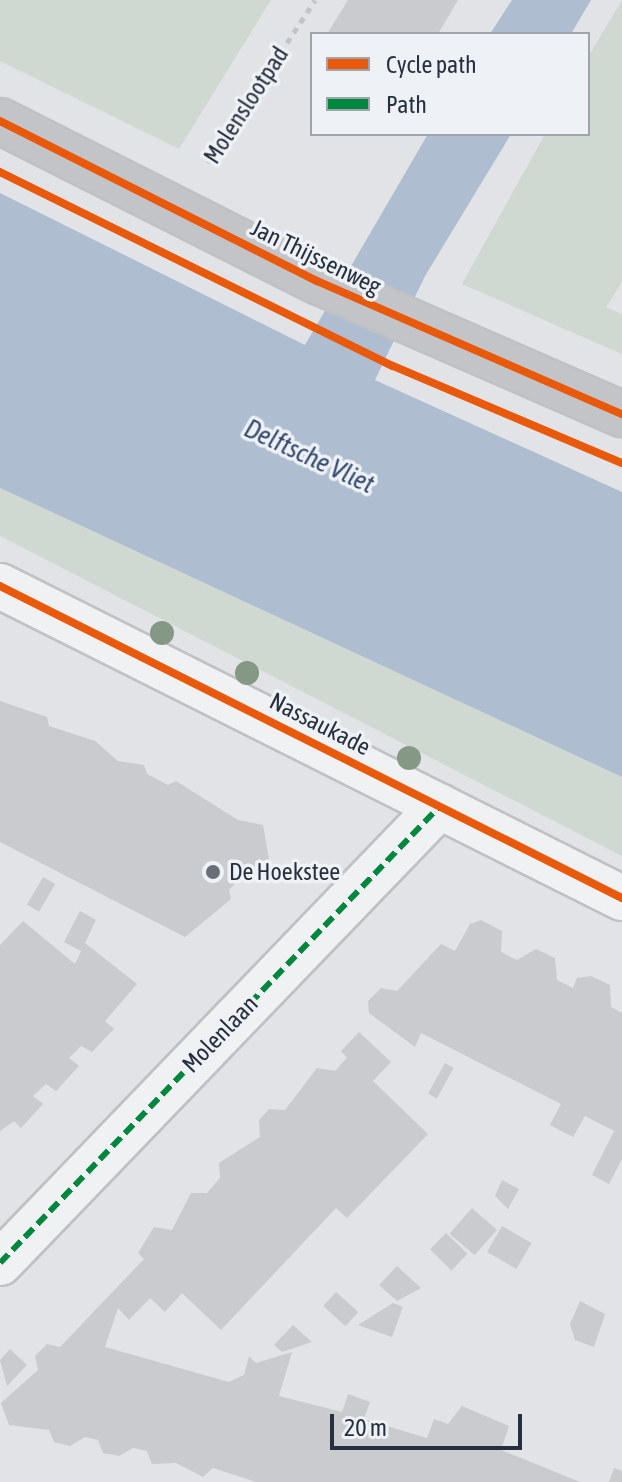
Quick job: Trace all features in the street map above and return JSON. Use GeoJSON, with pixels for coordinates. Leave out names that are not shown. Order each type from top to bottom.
{"type":"FeatureCollection","features":[{"type":"Feature","properties":{"kind":"street","name":"Jan Thijssenweg"},"geometry":{"type":"LineString","coordinates":[[0,121],[317,281],[622,414]]}},
{"type":"Feature","properties":{"kind":"street","name":"Nassaukade"},"geometry":{"type":"LineString","coordinates":[[0,586],[622,898]]}},
{"type":"Feature","properties":{"kind":"street","name":"Molenlaan"},"geometry":{"type":"LineString","coordinates":[[0,1263],[440,806]]}},
{"type":"Feature","properties":{"kind":"shaded area"},"geometry":{"type":"Polygon","coordinates":[[[0,0],[271,0],[179,149],[0,61],[0,0]]]}},
{"type":"Feature","properties":{"kind":"shaded area"},"geometry":{"type":"Polygon","coordinates":[[[622,0],[622,282],[606,307],[622,314],[622,354],[462,284],[544,136],[590,136],[590,54],[622,0]]]}},
{"type":"Feature","properties":{"kind":"shaded area"},"geometry":{"type":"Polygon","coordinates":[[[0,488],[622,777],[622,856],[0,536],[0,488]]]}},
{"type":"Feature","properties":{"kind":"water"},"geometry":{"type":"Polygon","coordinates":[[[512,0],[591,0],[572,32],[491,32],[512,0]]]}},
{"type":"Feature","properties":{"kind":"water","name":"Delftsche Vliet"},"geometry":{"type":"Polygon","coordinates":[[[427,136],[510,136],[425,276],[375,380],[622,492],[622,777],[0,488],[0,193],[305,345],[427,136]]]}},
{"type":"Feature","properties":{"kind":"building"},"geometry":{"type":"Polygon","coordinates":[[[348,0],[458,0],[439,32],[328,32],[348,0]]]}},
{"type":"Feature","properties":{"kind":"building"},"geometry":{"type":"Polygon","coordinates":[[[0,701],[47,717],[49,726],[95,741],[118,761],[144,765],[147,774],[168,785],[176,781],[238,820],[263,825],[269,859],[247,871],[229,890],[231,899],[185,937],[0,842],[0,701]]]}},
{"type":"Feature","properties":{"kind":"building"},"geometry":{"type":"Polygon","coordinates":[[[43,877],[55,884],[39,912],[27,905],[43,877]]]}},
{"type":"Feature","properties":{"kind":"building"},"geometry":{"type":"Polygon","coordinates":[[[80,911],[96,920],[85,943],[137,984],[105,1021],[114,1029],[92,1052],[81,1046],[69,1058],[79,1066],[56,1091],[46,1084],[33,1096],[43,1104],[21,1128],[14,1121],[0,1131],[0,945],[23,921],[75,964],[81,951],[64,942],[80,911]]]}},
{"type":"Feature","properties":{"kind":"building"},"geometry":{"type":"Polygon","coordinates":[[[481,920],[502,931],[501,952],[517,960],[536,949],[555,958],[557,980],[573,988],[577,978],[591,976],[610,985],[611,1007],[622,1013],[622,1159],[609,1184],[592,1175],[614,1131],[585,1116],[573,1137],[550,1125],[561,1104],[421,1033],[415,1047],[369,1013],[368,1001],[381,988],[397,991],[441,944],[455,951],[470,924],[481,920]]]}},
{"type":"Feature","properties":{"kind":"building"},"geometry":{"type":"Polygon","coordinates":[[[359,1032],[391,1062],[373,1081],[428,1134],[347,1218],[336,1208],[221,1330],[182,1293],[165,1312],[150,1298],[129,1320],[118,1308],[105,1347],[229,1382],[244,1375],[249,1356],[256,1363],[292,1352],[279,1396],[342,1412],[348,1394],[370,1402],[364,1419],[427,1438],[434,1419],[448,1424],[462,1406],[509,1426],[501,1450],[580,1482],[256,1482],[213,1468],[203,1477],[176,1463],[152,1464],[147,1451],[133,1448],[119,1456],[103,1453],[98,1440],[85,1437],[70,1446],[54,1442],[49,1430],[9,1425],[1,1403],[38,1370],[35,1356],[47,1344],[60,1347],[144,1259],[138,1253],[154,1227],[172,1230],[191,1193],[207,1193],[220,1178],[219,1163],[260,1137],[259,1120],[269,1109],[285,1110],[317,1068],[335,1071],[347,1058],[341,1051],[359,1032]]]}},
{"type":"Feature","properties":{"kind":"building"},"geometry":{"type":"Polygon","coordinates":[[[445,1063],[454,1068],[437,1098],[428,1094],[445,1063]]]}},
{"type":"Feature","properties":{"kind":"building"},"geometry":{"type":"Polygon","coordinates":[[[502,1180],[519,1189],[508,1209],[495,1196],[502,1180]]]}},
{"type":"Feature","properties":{"kind":"building"},"geometry":{"type":"Polygon","coordinates":[[[472,1208],[497,1230],[475,1255],[450,1234],[472,1208]]]}},
{"type":"Feature","properties":{"kind":"building"},"geometry":{"type":"Polygon","coordinates":[[[502,1226],[531,1243],[516,1269],[487,1252],[502,1226]]]}},
{"type":"Feature","properties":{"kind":"building"},"geometry":{"type":"Polygon","coordinates":[[[446,1233],[468,1254],[452,1270],[430,1250],[446,1233]]]}},
{"type":"Feature","properties":{"kind":"building"},"geometry":{"type":"Polygon","coordinates":[[[397,1266],[421,1288],[397,1301],[379,1285],[397,1266]]]}},
{"type":"Feature","properties":{"kind":"building"},"geometry":{"type":"Polygon","coordinates":[[[336,1292],[358,1312],[346,1326],[323,1306],[336,1292]]]}},
{"type":"Feature","properties":{"kind":"building"},"geometry":{"type":"Polygon","coordinates":[[[580,1301],[605,1314],[594,1347],[575,1340],[570,1324],[580,1301]]]}},
{"type":"Feature","properties":{"kind":"building"},"geometry":{"type":"Polygon","coordinates":[[[393,1303],[403,1307],[392,1337],[358,1325],[393,1303]]]}},
{"type":"Feature","properties":{"kind":"building"},"geometry":{"type":"Polygon","coordinates":[[[293,1325],[312,1342],[282,1352],[274,1345],[293,1325]]]}},
{"type":"Feature","properties":{"kind":"building"},"geometry":{"type":"Polygon","coordinates":[[[10,1349],[27,1365],[7,1386],[0,1360],[10,1349]]]}},
{"type":"Feature","properties":{"kind":"building"},"geometry":{"type":"Polygon","coordinates":[[[614,1468],[622,1471],[622,1482],[609,1482],[614,1468]]]}},
{"type":"Feature","properties":{"kind":"marked path"},"geometry":{"type":"LineString","coordinates":[[0,1263],[440,806]]}},
{"type":"Feature","properties":{"kind":"cycle path"},"geometry":{"type":"LineString","coordinates":[[0,121],[317,281],[622,414]]}},
{"type":"Feature","properties":{"kind":"cycle path"},"geometry":{"type":"LineString","coordinates":[[0,172],[393,366],[622,463]]}},
{"type":"Feature","properties":{"kind":"cycle path"},"geometry":{"type":"LineString","coordinates":[[0,586],[622,898]]}},
{"type":"Feature","properties":{"kind":"place","name":"De Hoekstee"},"geometry":{"type":"Point","coordinates":[213,872]}}]}
